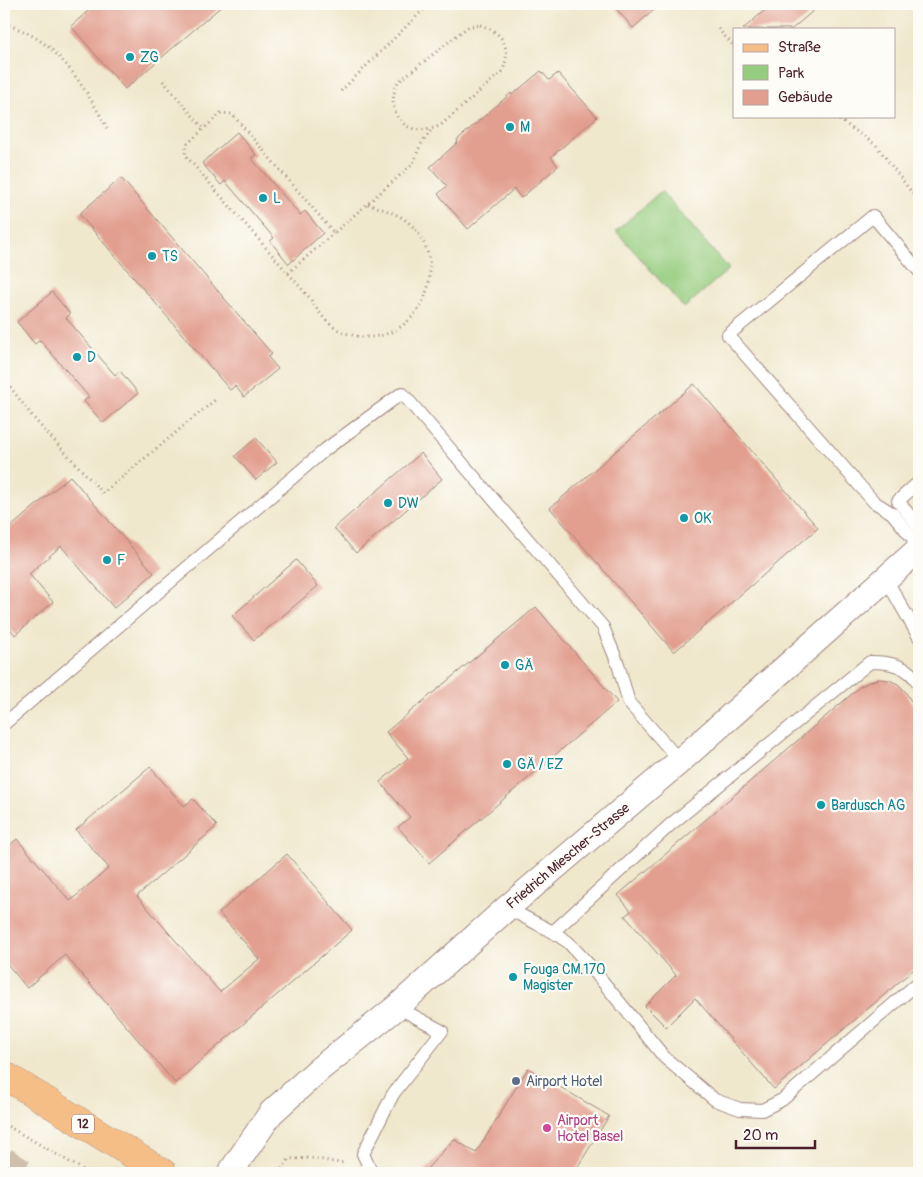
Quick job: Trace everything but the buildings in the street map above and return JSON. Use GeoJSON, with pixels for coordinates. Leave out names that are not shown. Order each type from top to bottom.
{"type":"FeatureCollection","features":[{"type":"Feature","properties":{"kind":"main road","name":"12"},"geometry":{"type":"LineString","coordinates":[[4,1075],[163,1173]]}},
{"type":"Feature","properties":{"kind":"street","name":"Friedrich Miescher-Strasse"},"geometry":{"type":"LineString","coordinates":[[230,1173],[271,1113],[317,1071],[396,1007],[507,908],[680,761],[919,548]]}},
{"type":"Feature","properties":{"kind":"lane"},"geometry":{"type":"LineString","coordinates":[[919,271],[873,216],[728,335],[874,502],[892,513],[919,548]]}},
{"type":"Feature","properties":{"kind":"lane"},"geometry":{"type":"LineString","coordinates":[[4,724],[326,449],[402,393],[602,627],[618,664],[629,702],[680,761]]}},
{"type":"Feature","properties":{"kind":"lane"},"geometry":{"type":"LineString","coordinates":[[919,482],[898,501],[919,527]]}},
{"type":"Feature","properties":{"kind":"lane"},"geometry":{"type":"LineString","coordinates":[[886,579],[919,637]]}},
{"type":"Feature","properties":{"kind":"lane"},"geometry":{"type":"LineString","coordinates":[[553,932],[670,825],[870,662],[888,662],[905,669],[919,684]]}},
{"type":"Feature","properties":{"kind":"lane"},"geometry":{"type":"LineString","coordinates":[[507,908],[568,942],[665,1058],[715,1100],[740,1109],[762,1110],[782,1100],[919,982]]}},
{"type":"Feature","properties":{"kind":"lane"},"geometry":{"type":"LineString","coordinates":[[372,1173],[363,1154],[393,1094],[442,1031],[396,1007]]}},
{"type":"Feature","properties":{"kind":"path"},"geometry":{"type":"LineString","coordinates":[[341,92],[428,4]]}},
{"type":"Feature","properties":{"kind":"path"},"geometry":{"type":"LineString","coordinates":[[9,25],[32,36],[63,62],[80,81],[107,128]]}},
{"type":"Feature","properties":{"kind":"path"},"geometry":{"type":"LineString","coordinates":[[288,273],[413,164],[420,146],[432,129],[441,124],[502,72],[507,52],[504,42],[490,28],[480,25],[470,26],[398,82],[392,100],[398,118],[405,125],[414,129],[423,131],[432,129]]}},
{"type":"Feature","properties":{"kind":"path"},"geometry":{"type":"LineString","coordinates":[[718,29],[733,45]]}},
{"type":"Feature","properties":{"kind":"path"},"geometry":{"type":"LineString","coordinates":[[163,81],[203,128]]}},
{"type":"Feature","properties":{"kind":"path"},"geometry":{"type":"LineString","coordinates":[[334,233],[232,114],[221,114],[186,145],[186,155],[308,296],[320,314],[335,328],[354,336],[374,337],[394,332],[410,320],[422,303],[429,285],[431,267],[427,249],[418,232],[408,222],[393,213],[368,204]]}},
{"type":"Feature","properties":{"kind":"path"},"geometry":{"type":"LineString","coordinates":[[834,118],[876,145],[919,202]]}},
{"type":"Feature","properties":{"kind":"path"},"geometry":{"type":"LineString","coordinates":[[4,380],[37,422],[103,493],[215,400]]}},
{"type":"Feature","properties":{"kind":"path"},"geometry":{"type":"LineString","coordinates":[[4,1124],[89,1173]]}},
{"type":"Feature","properties":{"kind":"path"},"geometry":{"type":"LineString","coordinates":[[279,1173],[289,1159],[311,1158],[340,1163],[365,1158]]}},
{"type":"Feature","properties":{"kind":"green space"},"geometry":{"type":"Polygon","coordinates":[[[661,191],[729,269],[684,308],[616,231],[661,191]]]}},
{"type":"Feature","properties":{"kind":"tunnel"},"geometry":{"type":"LineString","coordinates":[[4,1161],[22,1173]]}},
{"type":"Feature","properties":{"kind":"place","name":"ZG"},"geometry":{"type":"Point","coordinates":[130,57]}},
{"type":"Feature","properties":{"kind":"place","name":"M"},"geometry":{"type":"Point","coordinates":[510,127]}},
{"type":"Feature","properties":{"kind":"place","name":"L"},"geometry":{"type":"Point","coordinates":[263,198]}},
{"type":"Feature","properties":{"kind":"place","name":"TS"},"geometry":{"type":"Point","coordinates":[152,256]}},
{"type":"Feature","properties":{"kind":"place","name":"D"},"geometry":{"type":"Point","coordinates":[77,357]}},
{"type":"Feature","properties":{"kind":"place","name":"DW"},"geometry":{"type":"Point","coordinates":[388,503]}},
{"type":"Feature","properties":{"kind":"place","name":"OK"},"geometry":{"type":"Point","coordinates":[684,518]}},
{"type":"Feature","properties":{"kind":"place","name":"F"},"geometry":{"type":"Point","coordinates":[107,560]}},
{"type":"Feature","properties":{"kind":"place","name":"GÄ"},"geometry":{"type":"Point","coordinates":[505,665]}},
{"type":"Feature","properties":{"kind":"place","name":"GÄ / EZ"},"geometry":{"type":"Point","coordinates":[507,764]}},
{"type":"Feature","properties":{"kind":"place","name":"Bardusch AG"},"geometry":{"type":"Point","coordinates":[821,805]}},
{"type":"Feature","properties":{"kind":"place","name":"Fouga CM.170 Magister"},"geometry":{"type":"Point","coordinates":[513,977]}},
{"type":"Feature","properties":{"kind":"place","name":"Airport Hotel"},"geometry":{"type":"Point","coordinates":[516,1081]}},
{"type":"Feature","properties":{"kind":"place","name":"Airport Hotel Basel"},"geometry":{"type":"Point","coordinates":[547,1128]}}]}
